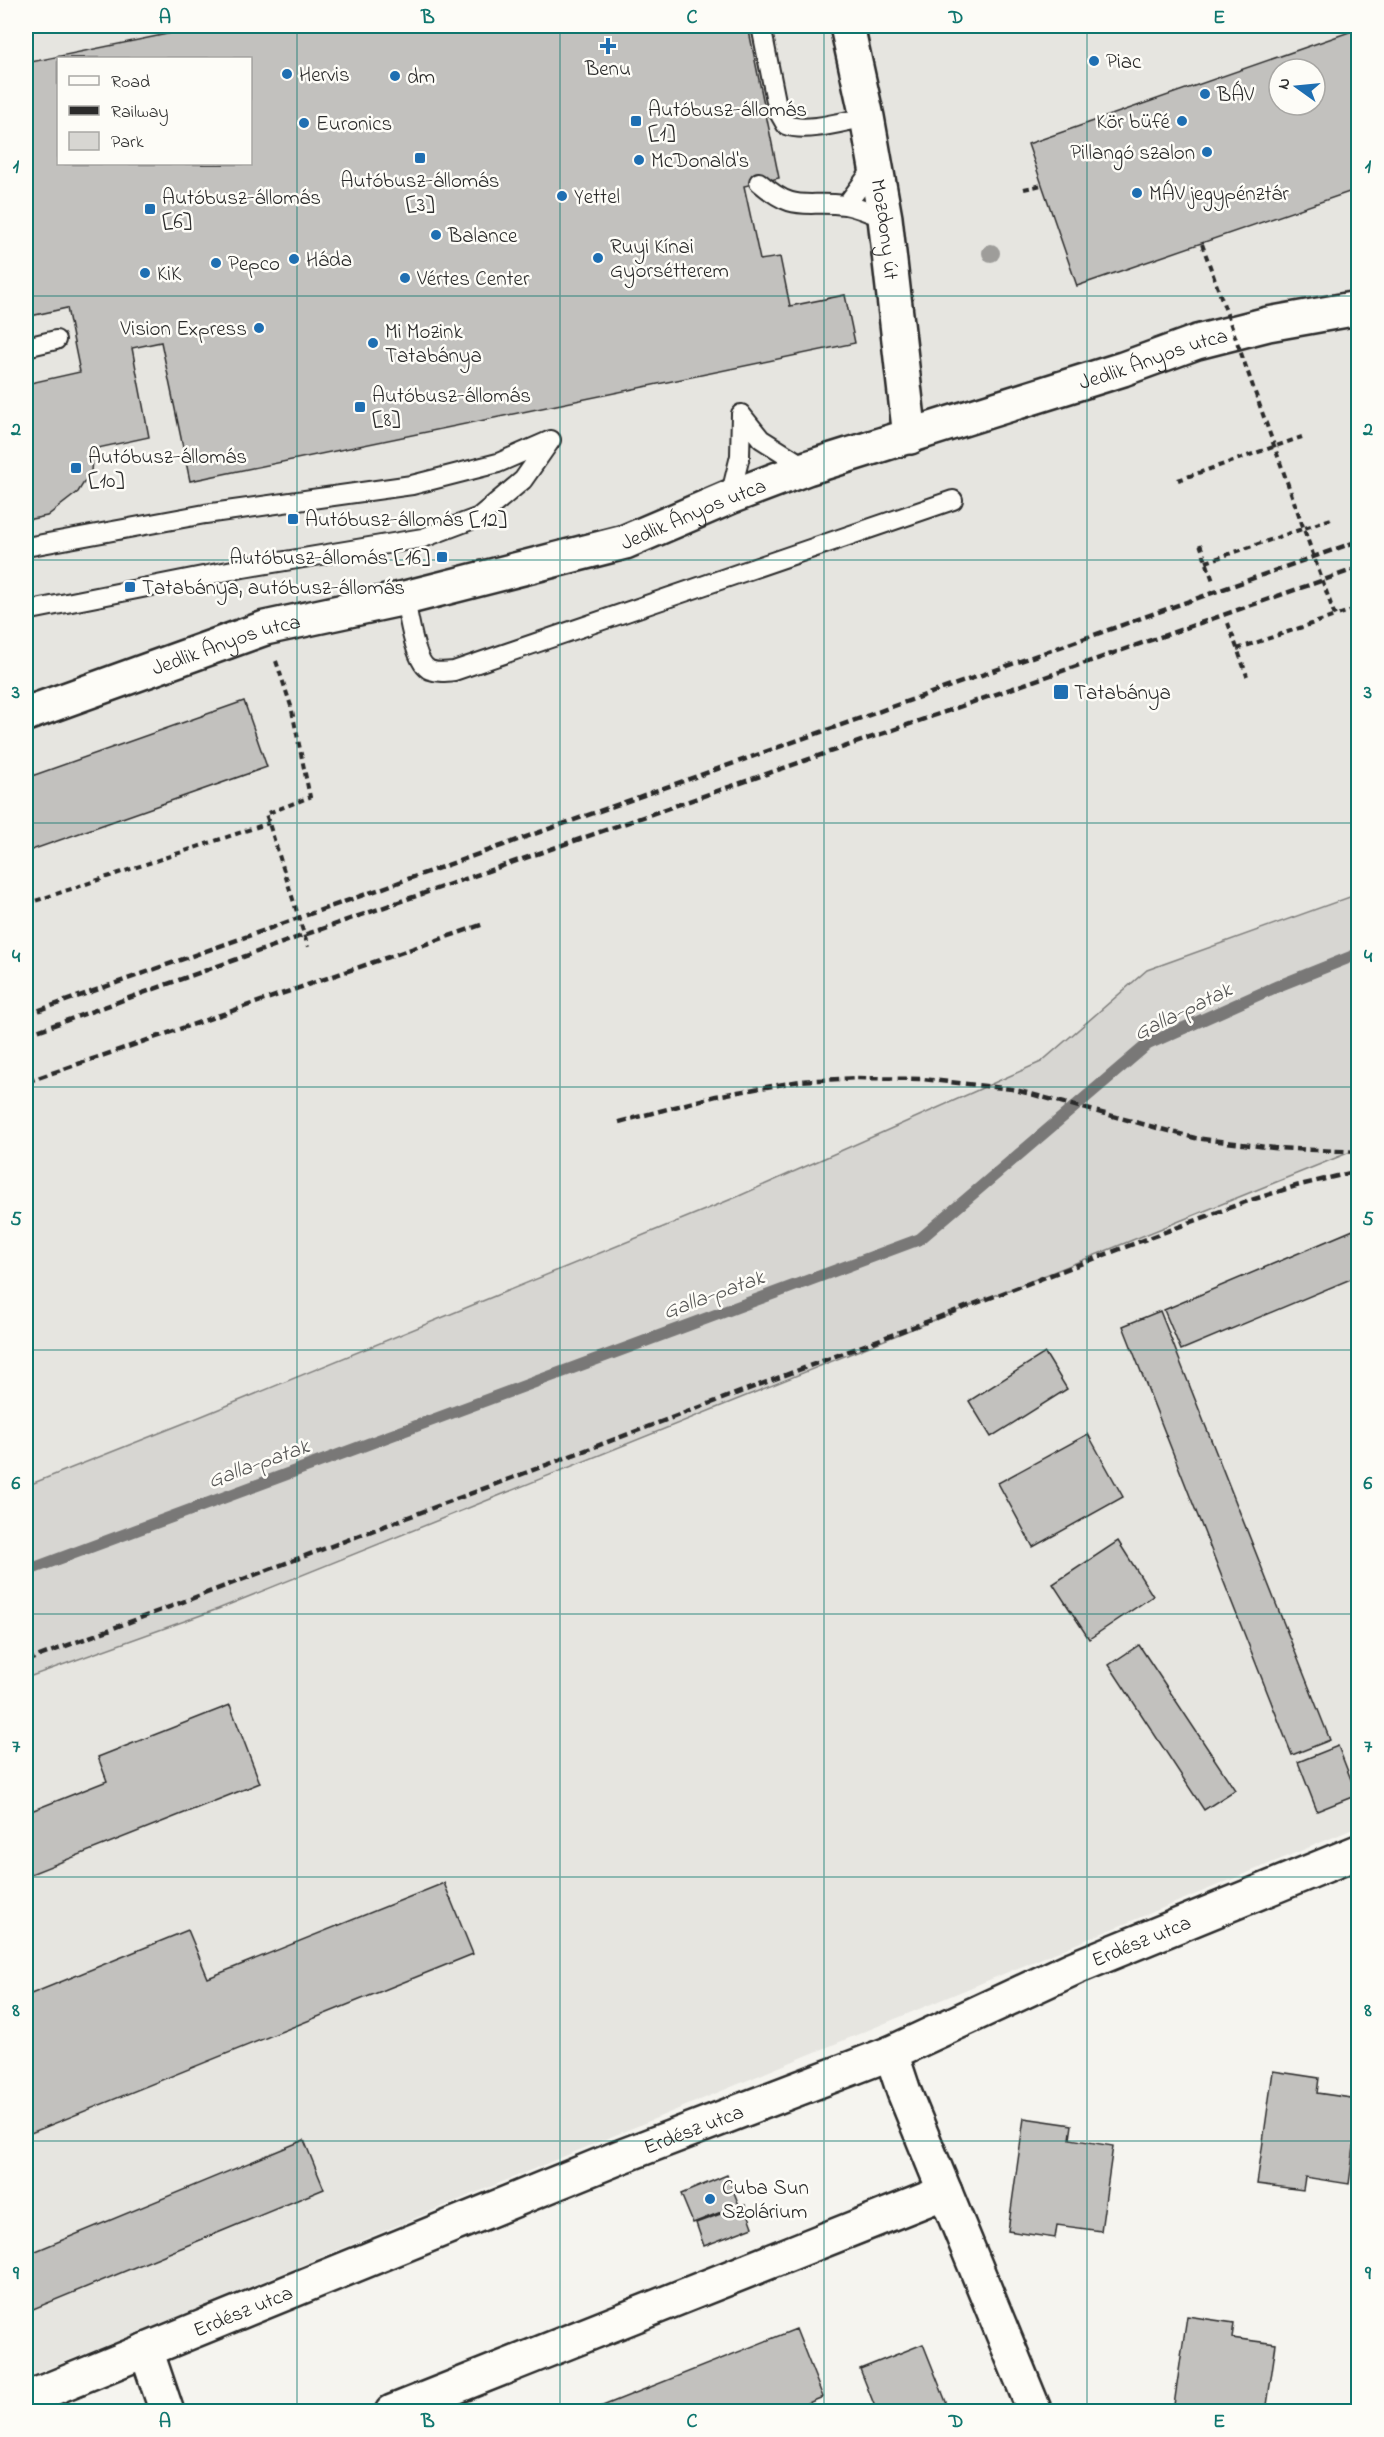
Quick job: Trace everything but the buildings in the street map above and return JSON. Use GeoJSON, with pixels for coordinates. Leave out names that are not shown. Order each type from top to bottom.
{"type":"FeatureCollection","features":[{"type":"Feature","properties":{"kind":"street","name":"Mozdony út"},"geometry":{"type":"LineString","coordinates":[[847,26],[867,117],[885,218],[910,437]]}},
{"type":"Feature","properties":{"kind":"street","name":"Jedlik Ányos utca"},"geometry":{"type":"LineString","coordinates":[[26,714],[266,628],[405,598],[625,542],[730,497],[807,468],[1123,369],[1197,342],[1268,324],[1359,308]]}},
{"type":"Feature","properties":{"kind":"street","name":"Erdész utca"},"geometry":{"type":"LineString","coordinates":[[26,2399],[620,2157],[891,2053],[1074,1968],[1359,1852]]}},
{"type":"Feature","properties":{"kind":"street"},"geometry":{"type":"LineString","coordinates":[[891,2053],[1035,2412]]}},
{"type":"Feature","properties":{"kind":"street"},"geometry":{"type":"LineString","coordinates":[[392,2412],[945,2192]]}},
{"type":"Feature","properties":{"kind":"street"},"geometry":{"type":"LineString","coordinates":[[146,2350],[167,2412]]}},
{"type":"Feature","properties":{"kind":"lane"},"geometry":{"type":"LineString","coordinates":[[761,26],[778,111],[786,125],[792,128],[819,126],[867,117]]}},
{"type":"Feature","properties":{"kind":"lane"},"geometry":{"type":"LineString","coordinates":[[846,205],[876,164]]}},
{"type":"Feature","properties":{"kind":"lane"},"geometry":{"type":"LineString","coordinates":[[759,182],[775,195],[793,204],[846,205],[885,218]]}},
{"type":"Feature","properties":{"kind":"lane"},"geometry":{"type":"LineString","coordinates":[[26,347],[56,340]]}},
{"type":"Feature","properties":{"kind":"lane"},"geometry":{"type":"LineString","coordinates":[[730,497],[740,456],[741,414],[761,439],[807,468]]}},
{"type":"Feature","properties":{"kind":"lane"},"geometry":{"type":"LineString","coordinates":[[26,547],[205,514],[412,485],[498,463],[551,440],[523,480],[479,517],[423,538],[243,568],[26,611]]}},
{"type":"Feature","properties":{"kind":"lane"},"geometry":{"type":"LineString","coordinates":[[405,598],[421,660],[428,669],[438,672],[454,671],[953,500]]}},
{"type":"Feature","properties":{"kind":"path"},"geometry":{"type":"LineString","coordinates":[[1024,189],[1042,185]]}},
{"type":"Feature","properties":{"kind":"path"},"geometry":{"type":"LineString","coordinates":[[1202,244],[1335,616]]}},
{"type":"Feature","properties":{"kind":"path"},"geometry":{"type":"LineString","coordinates":[[1178,480],[1302,437]]}},
{"type":"Feature","properties":{"kind":"path"},"geometry":{"type":"LineString","coordinates":[[1206,562],[1331,519]]}},
{"type":"Feature","properties":{"kind":"path"},"geometry":{"type":"LineString","coordinates":[[1200,544],[1214,581]]}},
{"type":"Feature","properties":{"kind":"path"},"geometry":{"type":"LineString","coordinates":[[1237,650],[1359,608]]}},
{"type":"Feature","properties":{"kind":"path"},"geometry":{"type":"LineString","coordinates":[[1228,623],[1247,676]]}},
{"type":"Feature","properties":{"kind":"path"},"geometry":{"type":"LineString","coordinates":[[266,628],[291,706],[310,797],[266,814],[308,947]]}},
{"type":"Feature","properties":{"kind":"path"},"geometry":{"type":"LineString","coordinates":[[26,904],[269,823]]}},
{"type":"Feature","properties":{"kind":"shaded area"},"geometry":{"type":"Polygon","coordinates":[[[26,26],[1358,26],[1358,894],[1147,970],[1041,1062],[739,1196],[26,1486],[26,26]]]}},
{"type":"Feature","properties":{"kind":"shaded area"},"geometry":{"type":"Polygon","coordinates":[[[1358,1149],[1358,1827],[138,2333],[26,2377],[26,1678],[218,1609],[1358,1149]]]}},
{"type":"Feature","properties":{"kind":"green space"},"geometry":{"type":"Polygon","coordinates":[[[1358,894],[1358,1149],[218,1609],[26,1678],[26,1486],[739,1196],[1041,1062],[1147,970],[1358,894]]]}},
{"type":"Feature","properties":{"kind":"waterway","name":"Galla-patak"},"geometry":{"type":"LineString","coordinates":[[26,1571],[920,1239],[1148,1044],[1278,986],[1358,954]]}},
{"type":"Feature","properties":{"kind":"railway"},"geometry":{"type":"LineString","coordinates":[[26,1015],[1358,541]]}},
{"type":"Feature","properties":{"kind":"railway"},"geometry":{"type":"LineString","coordinates":[[26,1035],[304,935],[1358,568]]}},
{"type":"Feature","properties":{"kind":"railway"},"geometry":{"type":"LineString","coordinates":[[26,1082],[484,924]]}},
{"type":"Feature","properties":{"kind":"railway"},"geometry":{"type":"LineString","coordinates":[[619,1122],[716,1096],[800,1081],[857,1078],[922,1079],[1012,1089],[1195,1138],[1274,1148],[1358,1152]]}},
{"type":"Feature","properties":{"kind":"railway"},"geometry":{"type":"LineString","coordinates":[[26,1661],[1242,1203],[1296,1186],[1358,1171]]}},
{"type":"Feature","properties":{"kind":"place","name":"Benu"},"geometry":{"type":"Point","coordinates":[608,46]}},
{"type":"Feature","properties":{"kind":"place","name":"Piac"},"geometry":{"type":"Point","coordinates":[1094,61]}},
{"type":"Feature","properties":{"kind":"place","name":"Hervis"},"geometry":{"type":"Point","coordinates":[287,74]}},
{"type":"Feature","properties":{"kind":"place","name":"dm"},"geometry":{"type":"Point","coordinates":[395,76]}},
{"type":"Feature","properties":{"kind":"place","name":"BÁV"},"geometry":{"type":"Point","coordinates":[1205,94]}},
{"type":"Feature","properties":{"kind":"place","name":"Autóbusz-állomás [1]"},"geometry":{"type":"Point","coordinates":[636,121]}},
{"type":"Feature","properties":{"kind":"place","name":"Kör büfé"},"geometry":{"type":"Point","coordinates":[1182,121]}},
{"type":"Feature","properties":{"kind":"place","name":"Euronics"},"geometry":{"type":"Point","coordinates":[304,123]}},
{"type":"Feature","properties":{"kind":"place","name":"Pillangó szalon"},"geometry":{"type":"Point","coordinates":[1207,152]}},
{"type":"Feature","properties":{"kind":"place","name":"Autóbusz-állomás [3]"},"geometry":{"type":"Point","coordinates":[420,158]}},
{"type":"Feature","properties":{"kind":"place","name":"McDonald's"},"geometry":{"type":"Point","coordinates":[639,160]}},
{"type":"Feature","properties":{"kind":"place","name":"MÁV jegypénztár"},"geometry":{"type":"Point","coordinates":[1137,193]}},
{"type":"Feature","properties":{"kind":"place","name":"Yettel"},"geometry":{"type":"Point","coordinates":[562,196]}},
{"type":"Feature","properties":{"kind":"place","name":"Autóbusz-állomás [6]"},"geometry":{"type":"Point","coordinates":[150,209]}},
{"type":"Feature","properties":{"kind":"place","name":"Balance"},"geometry":{"type":"Point","coordinates":[436,235]}},
{"type":"Feature","properties":{"kind":"place","name":"Ruyi Kínai Gyorsétterem"},"geometry":{"type":"Point","coordinates":[598,258]}},
{"type":"Feature","properties":{"kind":"place","name":"Háda"},"geometry":{"type":"Point","coordinates":[294,259]}},
{"type":"Feature","properties":{"kind":"place","name":"Pepco"},"geometry":{"type":"Point","coordinates":[216,263]}},
{"type":"Feature","properties":{"kind":"place","name":"KiK"},"geometry":{"type":"Point","coordinates":[145,273]}},
{"type":"Feature","properties":{"kind":"place","name":"Vértes Center"},"geometry":{"type":"Point","coordinates":[405,278]}},
{"type":"Feature","properties":{"kind":"place","name":"Vision Express"},"geometry":{"type":"Point","coordinates":[259,328]}},
{"type":"Feature","properties":{"kind":"place","name":"Mi Mozink Tatabánya"},"geometry":{"type":"Point","coordinates":[373,343]}},
{"type":"Feature","properties":{"kind":"place","name":"Autóbusz-állomás [8]"},"geometry":{"type":"Point","coordinates":[360,407]}},
{"type":"Feature","properties":{"kind":"place","name":"Autóbusz-állomás [10]"},"geometry":{"type":"Point","coordinates":[76,468]}},
{"type":"Feature","properties":{"kind":"place","name":"Autóbusz-állomás [12]"},"geometry":{"type":"Point","coordinates":[293,519]}},
{"type":"Feature","properties":{"kind":"place","name":"Autóbusz-állomás [16]"},"geometry":{"type":"Point","coordinates":[442,557]}},
{"type":"Feature","properties":{"kind":"place","name":"Tatabánya, autóbusz-állomás"},"geometry":{"type":"Point","coordinates":[130,587]}},
{"type":"Feature","properties":{"kind":"place","name":"Tatabánya"},"geometry":{"type":"Point","coordinates":[1061,692]}},
{"type":"Feature","properties":{"kind":"place","name":"Cuba Sun Szolárium"},"geometry":{"type":"Point","coordinates":[710,2199]}}]}
